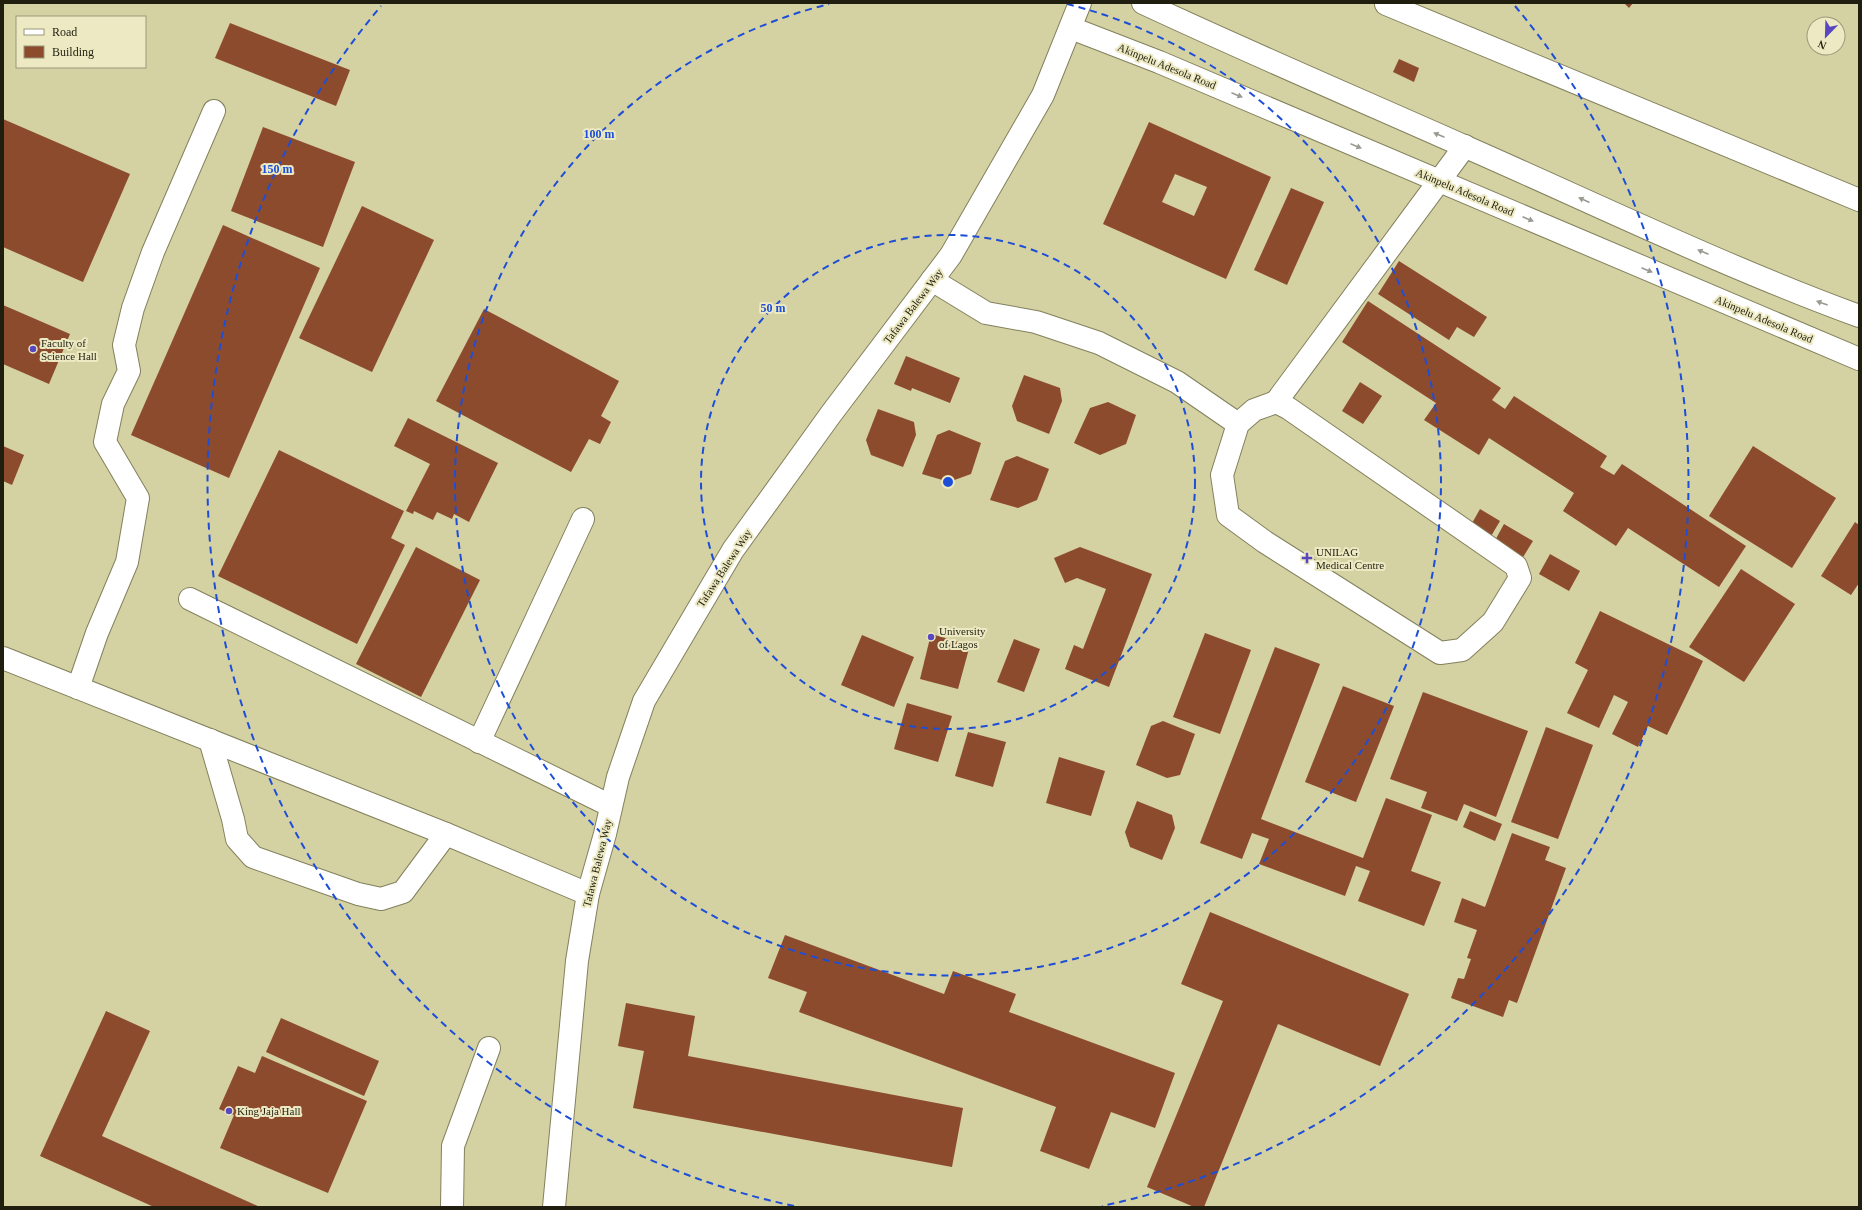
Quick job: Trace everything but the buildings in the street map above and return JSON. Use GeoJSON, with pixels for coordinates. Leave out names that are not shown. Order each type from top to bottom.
{"type":"FeatureCollection","features":[{"type":"Feature","properties":{"kind":"street","name":"Tafawa Balewa Way"},"geometry":{"type":"LineString","coordinates":[[554,1207],[577,961],[588,894],[618,777],[644,701],[733,550],[831,414],[952,255],[1043,95],[1080,3]]}},
{"type":"Feature","properties":{"kind":"street"},"geometry":{"type":"LineString","coordinates":[[1143,3],[1243,50],[1465,146],[1623,217],[1815,300],[1859,316]]}},
{"type":"Feature","properties":{"kind":"street"},"geometry":{"type":"LineString","coordinates":[[1386,4],[1859,200]]}},
{"type":"Feature","properties":{"kind":"street","name":"Akinpelu Adesola Road"},"geometry":{"type":"LineString","coordinates":[[1071,28],[1159,62],[1859,359]]}},
{"type":"Feature","properties":{"kind":"street"},"geometry":{"type":"LineString","coordinates":[[78,688],[97,633],[127,562],[138,498],[105,442],[113,404],[129,371],[124,345],[132,308],[153,252],[214,111]]}},
{"type":"Feature","properties":{"kind":"street"},"geometry":{"type":"LineString","coordinates":[[1276,402],[1288,408],[1516,566],[1520,578],[1493,622],[1462,650],[1440,653],[1265,542],[1228,515],[1222,475],[1238,424],[1254,410],[1276,402],[1465,146]]}},
{"type":"Feature","properties":{"kind":"street"},"geometry":{"type":"LineString","coordinates":[[932,280],[986,313],[1036,322],[1099,343],[1177,382],[1238,424]]}},
{"type":"Feature","properties":{"kind":"street"},"geometry":{"type":"LineString","coordinates":[[479,742],[582,519]]}},
{"type":"Feature","properties":{"kind":"street"},"geometry":{"type":"LineString","coordinates":[[190,598],[611,806]]}},
{"type":"Feature","properties":{"kind":"street"},"geometry":{"type":"LineString","coordinates":[[3,658],[446,834],[588,894]]}},
{"type":"Feature","properties":{"kind":"street"},"geometry":{"type":"LineString","coordinates":[[210,740],[233,819],[237,839],[253,857],[358,894],[381,900],[403,892],[446,834]]}},
{"type":"Feature","properties":{"kind":"street"},"geometry":{"type":"LineString","coordinates":[[452,1207],[453,1146],[489,1048]]}},
{"type":"Feature","properties":{"kind":"shaded area","name":"University of Lagos"},"geometry":{"type":"Polygon","coordinates":[[[3,3],[1859,3],[1859,1207],[3,1207],[3,3]]]}},
{"type":"Feature","properties":{"kind":"place","name":"Faculty of Science Hall"},"geometry":{"type":"Point","coordinates":[33,349]}},
{"type":"Feature","properties":{"kind":"place","name":"UNILAG Medical Centre"},"geometry":{"type":"Point","coordinates":[1307,558]}},
{"type":"Feature","properties":{"kind":"place","name":"University of Lagos"},"geometry":{"type":"Point","coordinates":[931,637]}},
{"type":"Feature","properties":{"kind":"place","name":"King Jaja Hall"},"geometry":{"type":"Point","coordinates":[229,1111]}}]}
